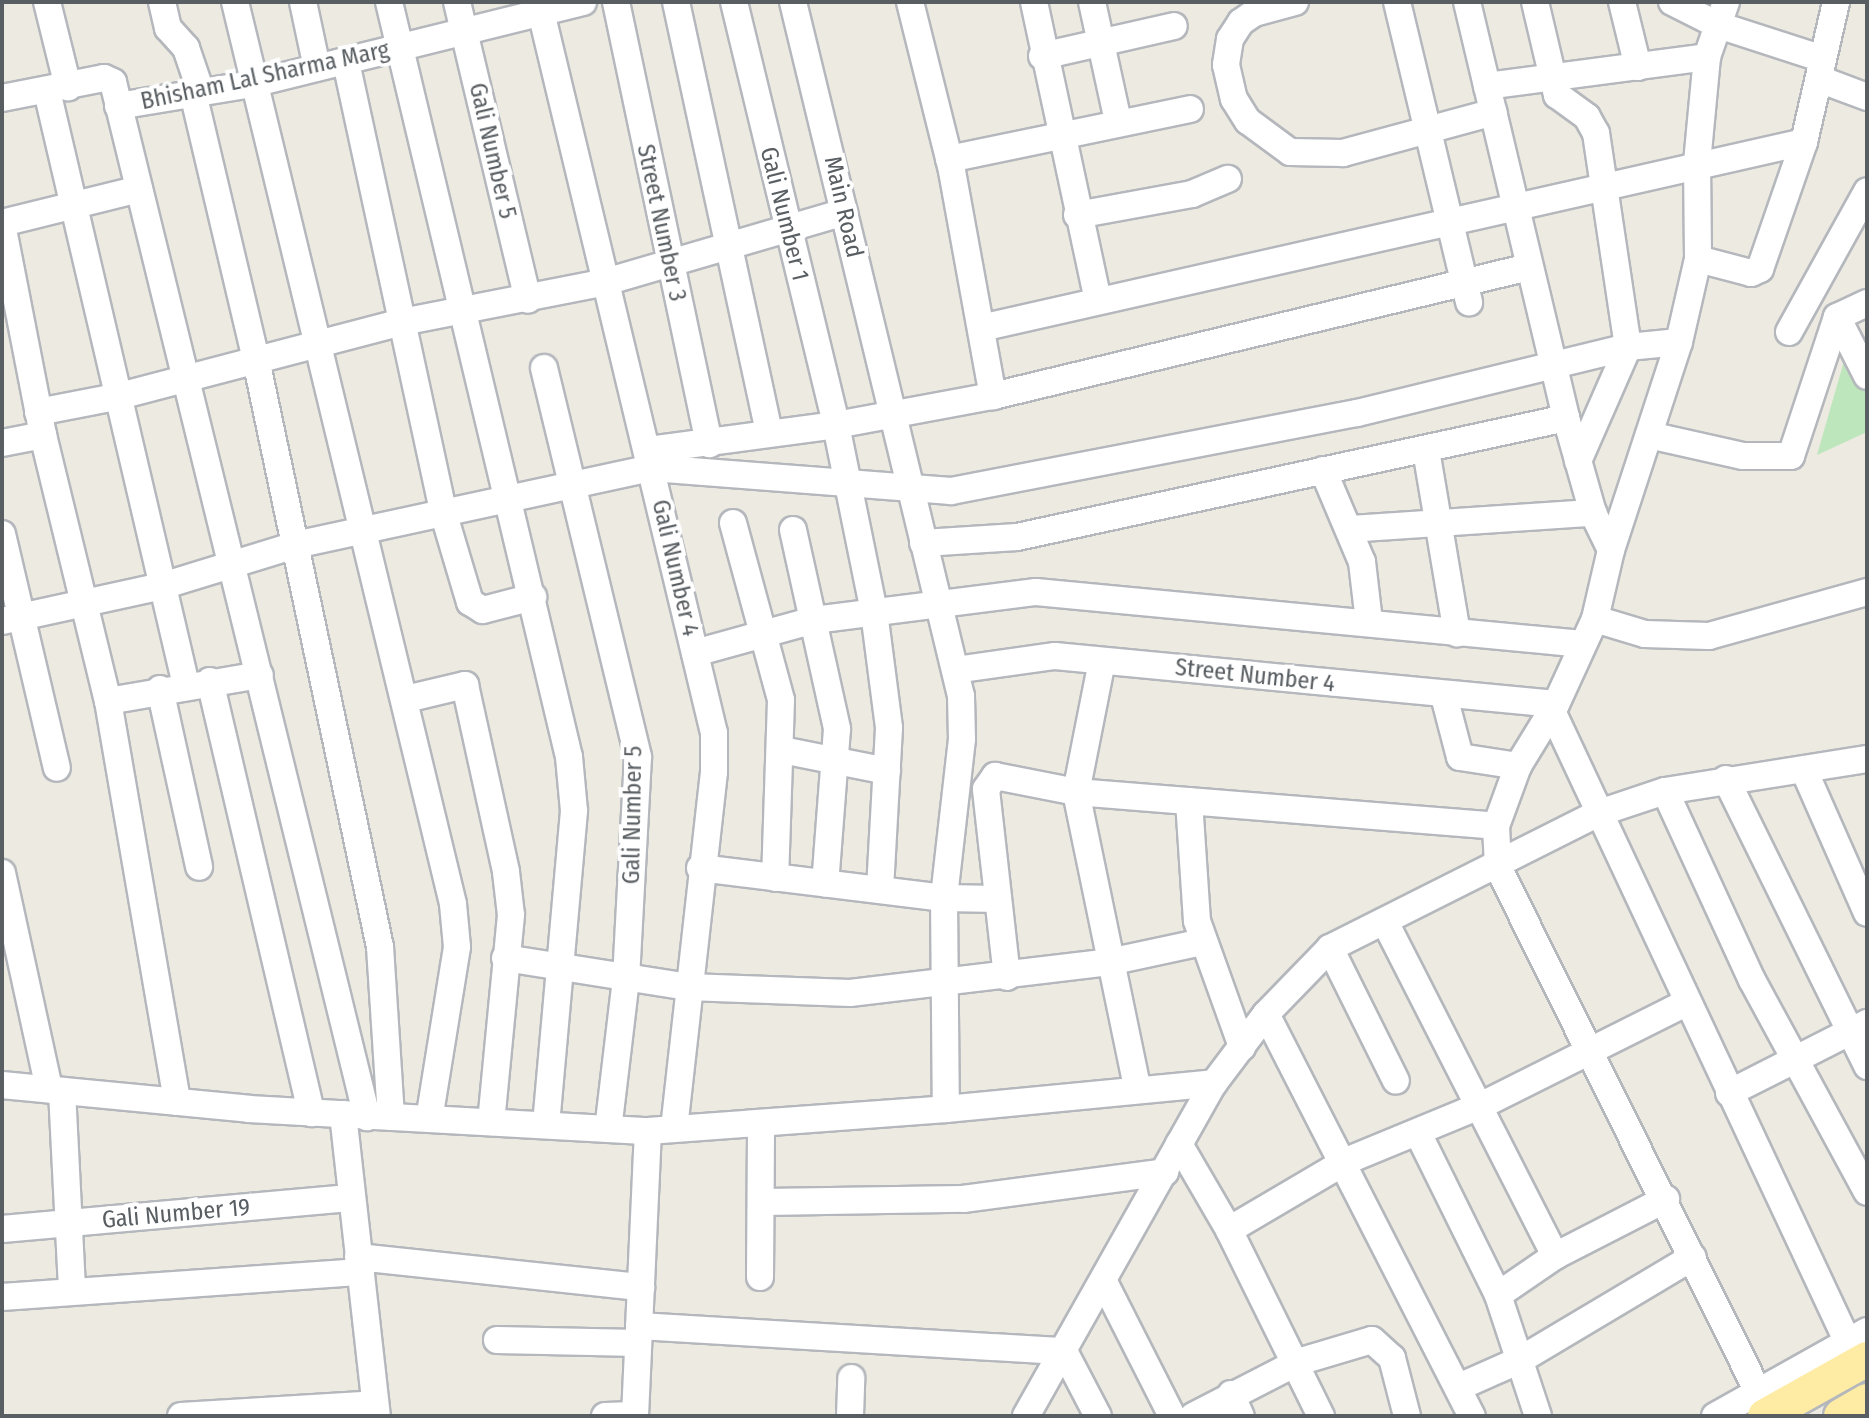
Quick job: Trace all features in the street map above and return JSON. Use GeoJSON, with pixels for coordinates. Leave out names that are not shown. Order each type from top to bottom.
{"type":"FeatureCollection","features":[{"type":"Feature","properties":{"kind":"main road"},"geometry":{"type":"LineString","coordinates":[[1778,1409],[1860,1349]]}},
{"type":"Feature","properties":{"kind":"main road"},"geometry":{"type":"LineString","coordinates":[[1841,1416],[1867,1401]]}},
{"type":"Feature","properties":{"kind":"street"},"geometry":{"type":"LineString","coordinates":[[47,2],[73,208],[116,397],[186,685],[311,1113]]}},
{"type":"Feature","properties":{"kind":"street"},"geometry":{"type":"LineString","coordinates":[[162,2],[168,28],[186,48],[197,93],[380,947],[367,1116],[351,1198],[376,1410],[181,1416]]}},
{"type":"Feature","properties":{"kind":"street"},"geometry":{"type":"LineString","coordinates":[[235,2],[252,84],[367,530],[456,929],[429,1119]]}},
{"type":"Feature","properties":{"kind":"street"},"geometry":{"type":"LineString","coordinates":[[303,2],[317,68]]}},
{"type":"Feature","properties":{"kind":"street"},"geometry":{"type":"LineString","coordinates":[[389,2],[533,597],[572,785],[546,1125]]}},
{"type":"Feature","properties":{"kind":"street","name":"Gali Number 5"},"geometry":{"type":"LineString","coordinates":[[457,2],[528,300]]}},
{"type":"Feature","properties":{"kind":"street","name":"Bhisham Lal Sharma Marg"},"geometry":{"type":"LineString","coordinates":[[367,1116],[118,106],[252,84],[583,2]]}},
{"type":"Feature","properties":{"kind":"street","name":"Street Number 3"},"geometry":{"type":"LineString","coordinates":[[616,2],[709,444]]}},
{"type":"Feature","properties":{"kind":"street"},"geometry":{"type":"LineString","coordinates":[[676,2],[732,245],[769,433]]}},
{"type":"Feature","properties":{"kind":"street","name":"Gali Number 1"},"geometry":{"type":"LineString","coordinates":[[734,2],[836,425],[874,612],[888,712],[880,890]]}},
{"type":"Feature","properties":{"kind":"street","name":"Main Road"},"geometry":{"type":"LineString","coordinates":[[793,2],[939,602],[964,719],[944,898],[946,1109]]}},
{"type":"Feature","properties":{"kind":"street"},"geometry":{"type":"LineString","coordinates":[[910,2],[949,159],[993,396]]}},
{"type":"Feature","properties":{"kind":"street"},"geometry":{"type":"LineString","coordinates":[[1034,2],[1042,56],[1064,137],[1077,215],[1098,300]]}},
{"type":"Feature","properties":{"kind":"street"},"geometry":{"type":"LineString","coordinates":[[1092,2],[1118,121]]}},
{"type":"Feature","properties":{"kind":"street"},"geometry":{"type":"LineString","coordinates":[[1295,2],[1254,13],[1230,39],[1226,65],[1234,99],[1248,121],[1290,152],[1315,156],[1430,131],[1494,112]]}},
{"type":"Feature","properties":{"kind":"street"},"geometry":{"type":"LineString","coordinates":[[1397,2],[1467,294]]}},
{"type":"Feature","properties":{"kind":"street"},"geometry":{"type":"LineString","coordinates":[[1467,2],[1566,418],[1593,513],[1611,550]]}},
{"type":"Feature","properties":{"kind":"street"},"geometry":{"type":"LineString","coordinates":[[1535,2],[1553,80],[1562,101],[1592,124],[1606,184],[1628,347],[1578,461]]}},
{"type":"Feature","properties":{"kind":"street"},"geometry":{"type":"LineString","coordinates":[[1622,2],[1638,67]]}},
{"type":"Feature","properties":{"kind":"street"},"geometry":{"type":"LineString","coordinates":[[1672,2],[1722,13],[1867,97]]}},
{"type":"Feature","properties":{"kind":"street"},"geometry":{"type":"LineString","coordinates":[[1698,259],[1751,273],[1760,269],[1804,142],[1836,2]]}},
{"type":"Feature","properties":{"kind":"street","name":"Gali Number 4"},"geometry":{"type":"LineString","coordinates":[[529,13],[651,459],[714,733],[714,772],[700,868],[674,1129]]}},
{"type":"Feature","properties":{"kind":"street"},"geometry":{"type":"LineString","coordinates":[[1715,1416],[1778,1409],[1693,1257],[1498,867],[1496,826],[1518,766],[1554,708],[1595,619],[1611,550],[1679,342],[1698,259],[1697,162],[1707,57],[1722,13]]}},
{"type":"Feature","properties":{"kind":"street"},"geometry":{"type":"LineString","coordinates":[[1042,56],[1174,26]]}},
{"type":"Feature","properties":{"kind":"street"},"geometry":{"type":"LineString","coordinates":[[1487,86],[1553,80],[1707,57]]}},
{"type":"Feature","properties":{"kind":"street"},"geometry":{"type":"LineString","coordinates":[[346,62],[444,515],[473,608],[483,610],[533,597]]}},
{"type":"Feature","properties":{"kind":"street"},"geometry":{"type":"LineString","coordinates":[[2,98],[110,78],[118,106]]}},
{"type":"Feature","properties":{"kind":"street"},"geometry":{"type":"LineString","coordinates":[[949,159],[1064,137],[1118,121],[1190,109]]}},
{"type":"Feature","properties":{"kind":"street"},"geometry":{"type":"LineString","coordinates":[[981,328],[1697,162],[1804,142]]}},
{"type":"Feature","properties":{"kind":"street"},"geometry":{"type":"LineString","coordinates":[[1077,215],[1192,194],[1228,179]]}},
{"type":"Feature","properties":{"kind":"street"},"geometry":{"type":"LineString","coordinates":[[139,189],[73,208],[2,223],[40,423],[108,701],[177,1102]]}},
{"type":"Feature","properties":{"kind":"street"},"geometry":{"type":"LineString","coordinates":[[1789,332],[1867,191]]}},
{"type":"Feature","properties":{"kind":"street"},"geometry":{"type":"LineString","coordinates":[[2,443],[40,423],[116,397],[402,322],[528,300],[605,282],[844,212]]}},
{"type":"Feature","properties":{"kind":"street"},"geometry":{"type":"LineString","coordinates":[[11,618],[162,586],[295,545],[572,487],[651,459],[709,444],[836,425],[993,396],[1113,363],[1467,294],[1529,267]]}},
{"type":"Feature","properties":{"kind":"street"},"geometry":{"type":"LineString","coordinates":[[1649,435],[1743,456],[1791,456],[1837,317],[1867,303]]}},
{"type":"Feature","properties":{"kind":"street"},"geometry":{"type":"LineString","coordinates":[[1837,317],[1867,376]]}},
{"type":"Feature","properties":{"kind":"street"},"geometry":{"type":"LineString","coordinates":[[651,459],[910,490],[963,489],[1163,453],[1357,413],[1554,362],[1628,347],[1679,342]]}},
{"type":"Feature","properties":{"kind":"street","name":"Gali Number 5"},"geometry":{"type":"LineString","coordinates":[[544,368],[638,757],[626,979],[608,1129]]}},
{"type":"Feature","properties":{"kind":"street"},"geometry":{"type":"LineString","coordinates":[[923,543],[1017,537],[1566,418]]}},
{"type":"Feature","properties":{"kind":"street"},"geometry":{"type":"LineString","coordinates":[[1426,450],[1457,633]]}},
{"type":"Feature","properties":{"kind":"street"},"geometry":{"type":"LineString","coordinates":[[1323,470],[1362,562],[1369,622]]}},
{"type":"Feature","properties":{"kind":"street"},"geometry":{"type":"LineString","coordinates":[[1349,529],[1593,513]]}},
{"type":"Feature","properties":{"kind":"street"},"geometry":{"type":"LineString","coordinates":[[733,523],[781,700],[782,750],[775,878]]}},
{"type":"Feature","properties":{"kind":"street"},"geometry":{"type":"LineString","coordinates":[[793,530],[835,708],[835,760],[825,884]]}},
{"type":"Feature","properties":{"kind":"street"},"geometry":{"type":"LineString","coordinates":[[2,534],[11,618],[57,768]]}},
{"type":"Feature","properties":{"kind":"street"},"geometry":{"type":"LineString","coordinates":[[695,653],[814,620],[1036,592],[1583,644]]}},
{"type":"Feature","properties":{"kind":"street"},"geometry":{"type":"LineString","coordinates":[[1595,619],[1645,634],[1709,636],[1867,592]]}},
{"type":"Feature","properties":{"kind":"street","name":"Street Number 4"},"geometry":{"type":"LineString","coordinates":[[955,670],[1024,658],[1102,661],[1554,708]]}},
{"type":"Feature","properties":{"kind":"street"},"geometry":{"type":"LineString","coordinates":[[1102,661],[1076,792],[1137,1087]]}},
{"type":"Feature","properties":{"kind":"street"},"geometry":{"type":"LineString","coordinates":[[108,701],[186,685],[260,675]]}},
{"type":"Feature","properties":{"kind":"street"},"geometry":{"type":"LineString","coordinates":[[186,685],[199,867]]}},
{"type":"Feature","properties":{"kind":"street"},"geometry":{"type":"LineString","coordinates":[[406,699],[465,685],[509,896],[491,1122]]}},
{"type":"Feature","properties":{"kind":"street"},"geometry":{"type":"LineString","coordinates":[[1444,696],[1460,757],[1518,766]]}},
{"type":"Feature","properties":{"kind":"street"},"geometry":{"type":"LineString","coordinates":[[1554,708],[1596,814],[1686,1003],[1860,1349]]}},
{"type":"Feature","properties":{"kind":"street"},"geometry":{"type":"LineString","coordinates":[[782,750],[887,771]]}},
{"type":"Feature","properties":{"kind":"street"},"geometry":{"type":"LineString","coordinates":[[1026,1416],[1105,1284],[1214,1083],[1266,1014],[1330,948],[1498,867],[1596,814],[1665,791],[1867,759]]}},
{"type":"Feature","properties":{"kind":"street"},"geometry":{"type":"LineString","coordinates":[[1804,770],[1867,913]]}},
{"type":"Feature","properties":{"kind":"street"},"geometry":{"type":"LineString","coordinates":[[1007,977],[986,789],[989,780],[1000,775],[1076,792],[1496,826]]}},
{"type":"Feature","properties":{"kind":"street"},"geometry":{"type":"LineString","coordinates":[[1726,779],[1858,1027],[1867,1066]]}},
{"type":"Feature","properties":{"kind":"street"},"geometry":{"type":"LineString","coordinates":[[1665,791],[1793,1060],[1867,1192]]}},
{"type":"Feature","properties":{"kind":"street"},"geometry":{"type":"LineString","coordinates":[[1189,801],[1194,902],[1202,942],[1242,1047]]}},
{"type":"Feature","properties":{"kind":"street"},"geometry":{"type":"LineString","coordinates":[[700,868],[944,898],[998,899]]}},
{"type":"Feature","properties":{"kind":"street"},"geometry":{"type":"LineString","coordinates":[[2,873],[56,1090],[72,1289]]}},
{"type":"Feature","properties":{"kind":"street"},"geometry":{"type":"LineString","coordinates":[[1385,922],[1482,1105],[1555,1256]]}},
{"type":"Feature","properties":{"kind":"street"},"geometry":{"type":"LineString","coordinates":[[505,958],[688,987],[850,993],[1007,977],[1109,962],[1202,942]]}},
{"type":"Feature","properties":{"kind":"street"},"geometry":{"type":"LineString","coordinates":[[1330,948],[1396,1081]]}},
{"type":"Feature","properties":{"kind":"street"},"geometry":{"type":"LineString","coordinates":[[1229,1230],[1346,1161],[1482,1105],[1686,1003]]}},
{"type":"Feature","properties":{"kind":"street"},"geometry":{"type":"LineString","coordinates":[[1266,1014],[1346,1161],[1472,1416]]}},
{"type":"Feature","properties":{"kind":"street"},"geometry":{"type":"LineString","coordinates":[[1729,1093],[1858,1027]]}},
{"type":"Feature","properties":{"kind":"street"},"geometry":{"type":"LineString","coordinates":[[2,1085],[311,1113],[648,1131],[946,1109],[1137,1087],[1214,1083]]}},
{"type":"Feature","properties":{"kind":"street"},"geometry":{"type":"LineString","coordinates":[[760,1277],[764,1202],[761,1123]]}},
{"type":"Feature","properties":{"kind":"street"},"geometry":{"type":"LineString","coordinates":[[605,1416],[635,1415],[648,1131]]}},
{"type":"Feature","properties":{"kind":"street"},"geometry":{"type":"LineString","coordinates":[[1418,1133],[1498,1295],[1538,1416]]}},
{"type":"Feature","properties":{"kind":"street"},"geometry":{"type":"LineString","coordinates":[[1179,1144],[1229,1230],[1298,1362],[1321,1416]]}},
{"type":"Feature","properties":{"kind":"street"},"geometry":{"type":"LineString","coordinates":[[764,1202],[963,1199],[1165,1172]]}},
{"type":"Feature","properties":{"kind":"street","name":"Gali Number 19"},"geometry":{"type":"LineString","coordinates":[[2,1229],[351,1198]]}},
{"type":"Feature","properties":{"kind":"street"},"geometry":{"type":"LineString","coordinates":[[1498,1295],[1555,1256],[1666,1199]]}},
{"type":"Feature","properties":{"kind":"street"},"geometry":{"type":"LineString","coordinates":[[1459,1387],[1520,1360],[1693,1257]]}},
{"type":"Feature","properties":{"kind":"street"},"geometry":{"type":"LineString","coordinates":[[2,1297],[360,1264],[641,1287]]}},
{"type":"Feature","properties":{"kind":"street"},"geometry":{"type":"LineString","coordinates":[[1105,1284],[1172,1416]]}},
{"type":"Feature","properties":{"kind":"street"},"geometry":{"type":"LineString","coordinates":[[497,1340],[639,1335],[1064,1351]]}},
{"type":"Feature","properties":{"kind":"street"},"geometry":{"type":"LineString","coordinates":[[1193,1416],[1236,1405],[1298,1362],[1372,1340],[1392,1358],[1407,1416]]}},
{"type":"Feature","properties":{"kind":"street"},"geometry":{"type":"LineString","coordinates":[[1064,1351],[1098,1416]]}},
{"type":"Feature","properties":{"kind":"street"},"geometry":{"type":"LineString","coordinates":[[850,1416],[851,1378]]}},
{"type":"Feature","properties":{"kind":"green space"},"geometry":{"type":"Polygon","coordinates":[[[1848,347],[1867,396],[1867,432],[1817,455],[1848,347]]]}}]}
